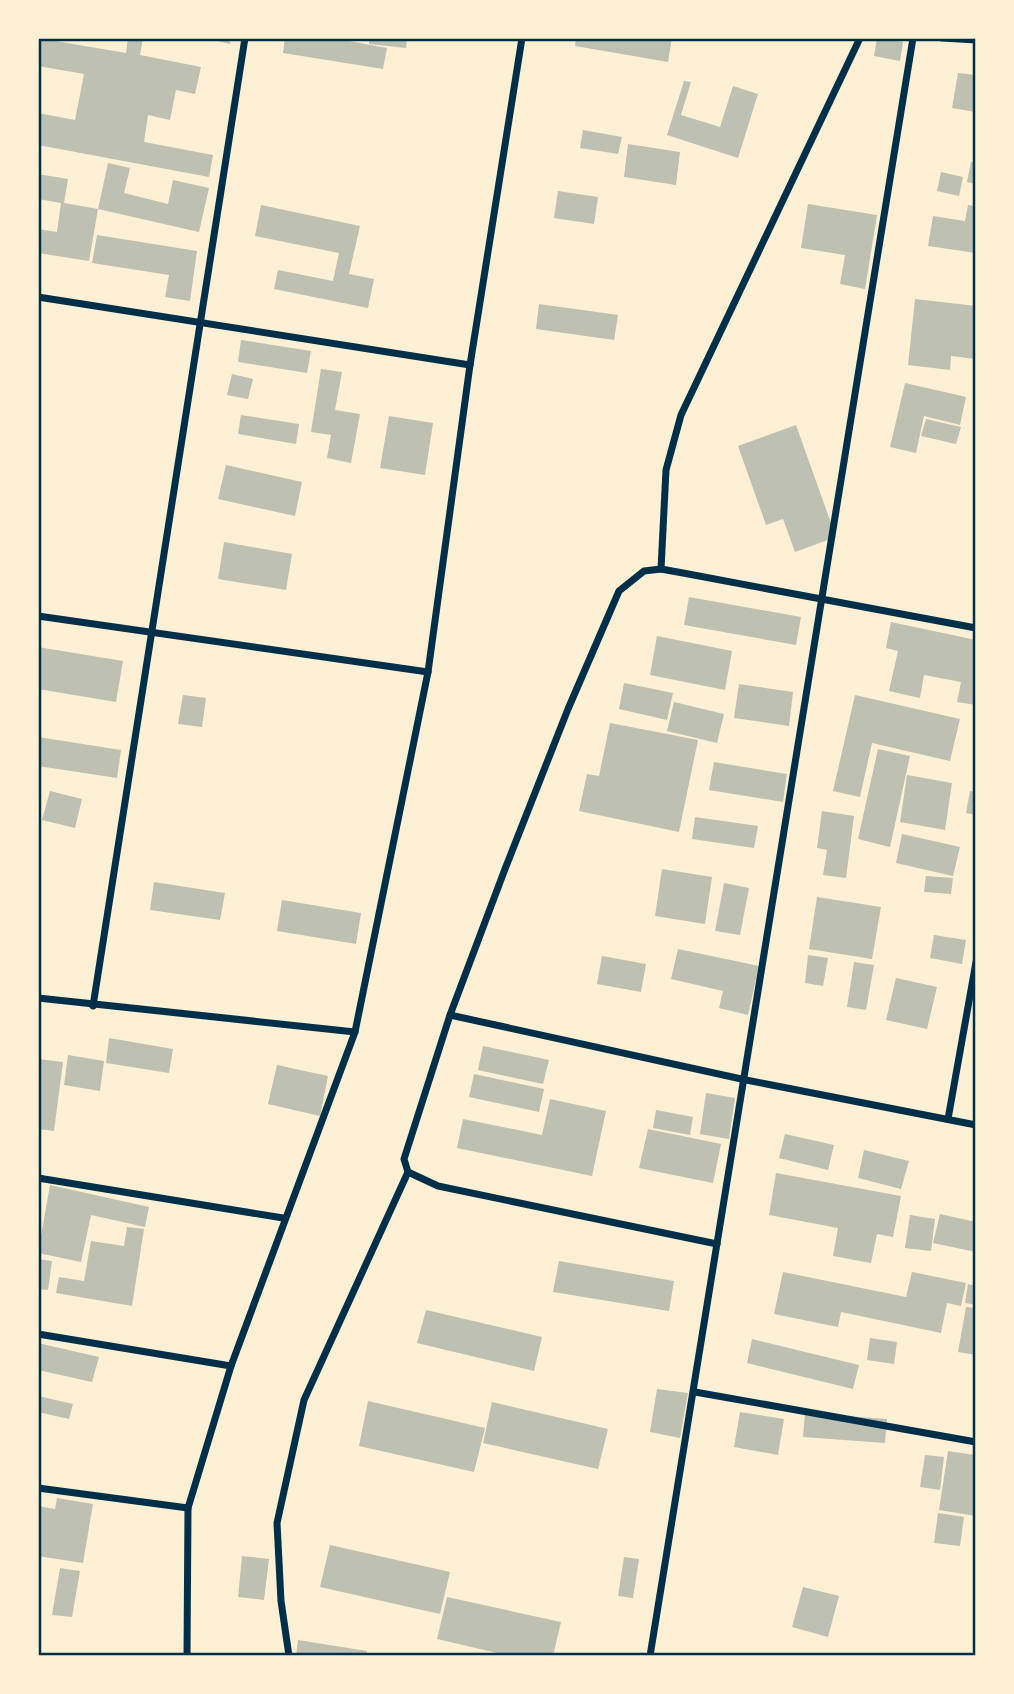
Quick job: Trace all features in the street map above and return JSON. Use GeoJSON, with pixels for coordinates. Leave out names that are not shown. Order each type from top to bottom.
{"type":"FeatureCollection","features":[{"type":"Feature","properties":{"kind":"street"},"geometry":{"type":"LineString","coordinates":[[93,1006],[245,38]]}},
{"type":"Feature","properties":{"kind":"street"},"geometry":{"type":"LineString","coordinates":[[187,1656],[188,1508],[230,1366],[355,1031],[428,672],[470,365],[522,38]]}},
{"type":"Feature","properties":{"kind":"street"},"geometry":{"type":"LineString","coordinates":[[661,569],[666,470],[681,415],[860,38]]}},
{"type":"Feature","properties":{"kind":"street"},"geometry":{"type":"LineString","coordinates":[[650,1656],[746,1080],[820,601],[913,38]]}},
{"type":"Feature","properties":{"kind":"street"},"geometry":{"type":"LineString","coordinates":[[942,38],[975,40]]}},
{"type":"Feature","properties":{"kind":"street"},"geometry":{"type":"LineString","coordinates":[[38,297],[470,365]]}},
{"type":"Feature","properties":{"kind":"street"},"geometry":{"type":"LineString","coordinates":[[717,1244],[438,1186],[421,1181],[408,1172],[404,1159],[450,1016],[563,722],[619,591],[644,571],[661,569],[975,628]]}},
{"type":"Feature","properties":{"kind":"street"},"geometry":{"type":"LineString","coordinates":[[38,615],[428,672]]}},
{"type":"Feature","properties":{"kind":"street"},"geometry":{"type":"LineString","coordinates":[[948,1119],[975,962]]}},
{"type":"Feature","properties":{"kind":"street"},"geometry":{"type":"LineString","coordinates":[[38,998],[93,1006],[355,1031]]}},
{"type":"Feature","properties":{"kind":"street"},"geometry":{"type":"LineString","coordinates":[[450,1016],[746,1080],[975,1125]]}},
{"type":"Feature","properties":{"kind":"street"},"geometry":{"type":"LineString","coordinates":[[289,1656],[281,1601],[277,1523],[304,1400],[408,1172]]}},
{"type":"Feature","properties":{"kind":"street"},"geometry":{"type":"LineString","coordinates":[[38,1178],[283,1219]]}},
{"type":"Feature","properties":{"kind":"street"},"geometry":{"type":"LineString","coordinates":[[38,1334],[230,1366]]}},
{"type":"Feature","properties":{"kind":"street"},"geometry":{"type":"LineString","coordinates":[[695,1392],[975,1442]]}},
{"type":"Feature","properties":{"kind":"street"},"geometry":{"type":"LineString","coordinates":[[38,1488],[188,1508]]}},
{"type":"Feature","properties":{"kind":"building"},"geometry":{"type":"Polygon","coordinates":[[[38,38],[126,53],[128,38],[143,38],[140,55],[201,67],[195,94],[176,90],[170,120],[148,115],[144,142],[213,155],[209,177],[38,145],[38,113],[75,120],[84,74],[38,66],[38,38]]]}},
{"type":"Feature","properties":{"kind":"building"},"geometry":{"type":"Polygon","coordinates":[[[205,38],[231,38],[230,44],[205,38]]]}},
{"type":"Feature","properties":{"kind":"building"},"geometry":{"type":"Polygon","coordinates":[[[285,38],[333,38],[387,48],[383,69],[283,53],[285,38]]]}},
{"type":"Feature","properties":{"kind":"building"},"geometry":{"type":"Polygon","coordinates":[[[369,38],[407,38],[406,48],[369,44],[369,38]]]}},
{"type":"Feature","properties":{"kind":"building"},"geometry":{"type":"Polygon","coordinates":[[[576,38],[672,38],[668,62],[575,46],[576,38]]]}},
{"type":"Feature","properties":{"kind":"building"},"geometry":{"type":"Polygon","coordinates":[[[877,38],[903,42],[900,61],[874,56],[877,38]]]}},
{"type":"Feature","properties":{"kind":"building"},"geometry":{"type":"Polygon","coordinates":[[[958,73],[976,75],[975,112],[952,108],[958,73]]]}},
{"type":"Feature","properties":{"kind":"building"},"geometry":{"type":"Polygon","coordinates":[[[684,81],[691,82],[681,115],[720,127],[733,86],[758,94],[738,158],[667,135],[684,81]]]}},
{"type":"Feature","properties":{"kind":"building"},"geometry":{"type":"Polygon","coordinates":[[[583,130],[622,137],[618,154],[580,148],[583,130]]]}},
{"type":"Feature","properties":{"kind":"building"},"geometry":{"type":"Polygon","coordinates":[[[628,144],[680,152],[676,185],[624,177],[628,144]]]}},
{"type":"Feature","properties":{"kind":"building"},"geometry":{"type":"Polygon","coordinates":[[[971,162],[976,163],[976,184],[967,182],[971,162]]]}},
{"type":"Feature","properties":{"kind":"building"},"geometry":{"type":"Polygon","coordinates":[[[108,163],[130,168],[124,193],[168,204],[173,180],[209,188],[199,232],[98,209],[108,163]]]}},
{"type":"Feature","properties":{"kind":"building"},"geometry":{"type":"Polygon","coordinates":[[[941,172],[963,177],[959,196],[937,191],[941,172]]]}},
{"type":"Feature","properties":{"kind":"building"},"geometry":{"type":"Polygon","coordinates":[[[38,174],[68,179],[64,203],[98,209],[89,261],[38,253],[38,229],[57,232],[61,203],[38,199],[38,174]]]}},
{"type":"Feature","properties":{"kind":"building"},"geometry":{"type":"Polygon","coordinates":[[[558,191],[598,197],[594,224],[554,218],[558,191]]]}},
{"type":"Feature","properties":{"kind":"building"},"geometry":{"type":"Polygon","coordinates":[[[808,204],[877,215],[865,289],[840,284],[845,255],[801,248],[808,204]]]}},
{"type":"Feature","properties":{"kind":"building"},"geometry":{"type":"Polygon","coordinates":[[[261,205],[360,226],[349,274],[374,279],[368,308],[274,289],[278,270],[333,281],[339,253],[255,236],[261,205]]]}},
{"type":"Feature","properties":{"kind":"building"},"geometry":{"type":"Polygon","coordinates":[[[968,205],[976,206],[976,253],[928,246],[933,216],[965,221],[968,205]]]}},
{"type":"Feature","properties":{"kind":"building"},"geometry":{"type":"Polygon","coordinates":[[[97,235],[197,251],[190,301],[165,297],[169,275],[92,263],[97,235]]]}},
{"type":"Feature","properties":{"kind":"building"},"geometry":{"type":"Polygon","coordinates":[[[915,299],[976,306],[976,359],[951,356],[950,370],[908,365],[915,299]]]}},
{"type":"Feature","properties":{"kind":"building"},"geometry":{"type":"Polygon","coordinates":[[[539,304],[618,315],[614,340],[536,329],[539,304]]]}},
{"type":"Feature","properties":{"kind":"building"},"geometry":{"type":"Polygon","coordinates":[[[241,340],[311,351],[307,373],[238,362],[241,340]]]}},
{"type":"Feature","properties":{"kind":"building"},"geometry":{"type":"Polygon","coordinates":[[[321,369],[342,372],[335,410],[360,414],[351,463],[327,458],[331,435],[311,432],[321,369]]]}},
{"type":"Feature","properties":{"kind":"building"},"geometry":{"type":"Polygon","coordinates":[[[232,374],[253,379],[248,399],[227,395],[232,374]]]}},
{"type":"Feature","properties":{"kind":"building"},"geometry":{"type":"Polygon","coordinates":[[[905,383],[966,397],[960,425],[924,416],[916,453],[890,447],[905,383]]]}},
{"type":"Feature","properties":{"kind":"building"},"geometry":{"type":"Polygon","coordinates":[[[241,415],[299,424],[296,444],[238,434],[241,415]]]}},
{"type":"Feature","properties":{"kind":"building"},"geometry":{"type":"Polygon","coordinates":[[[389,416],[433,423],[425,475],[380,468],[389,416]]]}},
{"type":"Feature","properties":{"kind":"building"},"geometry":{"type":"Polygon","coordinates":[[[926,419],[961,427],[956,444],[921,436],[926,419]]]}},
{"type":"Feature","properties":{"kind":"building"},"geometry":{"type":"Polygon","coordinates":[[[796,425],[836,537],[795,552],[783,519],[766,525],[738,446],[796,425]]]}},
{"type":"Feature","properties":{"kind":"building"},"geometry":{"type":"Polygon","coordinates":[[[226,465],[302,482],[295,516],[218,499],[226,465]]]}},
{"type":"Feature","properties":{"kind":"building"},"geometry":{"type":"Polygon","coordinates":[[[224,542],[292,554],[286,590],[218,579],[224,542]]]}},
{"type":"Feature","properties":{"kind":"building"},"geometry":{"type":"Polygon","coordinates":[[[689,597],[801,617],[796,645],[684,625],[689,597]]]}},
{"type":"Feature","properties":{"kind":"building"},"geometry":{"type":"Polygon","coordinates":[[[891,622],[976,640],[976,705],[957,702],[961,682],[924,675],[920,698],[889,691],[898,651],[886,648],[891,622]]]}},
{"type":"Feature","properties":{"kind":"building"},"geometry":{"type":"Polygon","coordinates":[[[657,636],[732,651],[725,690],[650,675],[657,636]]]}},
{"type":"Feature","properties":{"kind":"building"},"geometry":{"type":"Polygon","coordinates":[[[38,647],[123,661],[116,702],[38,689],[38,647]]]}},
{"type":"Feature","properties":{"kind":"building"},"geometry":{"type":"Polygon","coordinates":[[[624,683],[673,693],[667,720],[619,709],[624,683]]]}},
{"type":"Feature","properties":{"kind":"building"},"geometry":{"type":"Polygon","coordinates":[[[739,684],[793,692],[789,726],[734,718],[739,684]]]}},
{"type":"Feature","properties":{"kind":"building"},"geometry":{"type":"Polygon","coordinates":[[[183,695],[206,698],[202,727],[178,724],[183,695]]]}},
{"type":"Feature","properties":{"kind":"building"},"geometry":{"type":"Polygon","coordinates":[[[855,695],[960,719],[950,761],[872,743],[860,797],[833,791],[855,695]]]}},
{"type":"Feature","properties":{"kind":"building"},"geometry":{"type":"Polygon","coordinates":[[[674,702],[724,714],[717,743],[667,731],[674,702]]]}},
{"type":"Feature","properties":{"kind":"building"},"geometry":{"type":"Polygon","coordinates":[[[610,723],[698,740],[679,832],[579,811],[587,774],[599,776],[610,723]]]}},
{"type":"Feature","properties":{"kind":"building"},"geometry":{"type":"Polygon","coordinates":[[[38,737],[121,750],[117,778],[38,766],[38,737]]]}},
{"type":"Feature","properties":{"kind":"building"},"geometry":{"type":"Polygon","coordinates":[[[878,749],[910,756],[890,847],[858,839],[878,749]]]}},
{"type":"Feature","properties":{"kind":"building"},"geometry":{"type":"Polygon","coordinates":[[[714,762],[787,774],[783,802],[709,790],[714,762]]]}},
{"type":"Feature","properties":{"kind":"building"},"geometry":{"type":"Polygon","coordinates":[[[907,775],[952,783],[945,830],[900,822],[907,775]]]}},
{"type":"Feature","properties":{"kind":"building"},"geometry":{"type":"Polygon","coordinates":[[[50,791],[82,799],[75,828],[42,820],[50,791]]]}},
{"type":"Feature","properties":{"kind":"building"},"geometry":{"type":"Polygon","coordinates":[[[970,791],[976,792],[976,815],[966,813],[970,791]]]}},
{"type":"Feature","properties":{"kind":"building"},"geometry":{"type":"Polygon","coordinates":[[[822,811],[854,816],[846,878],[823,875],[827,850],[817,848],[822,811]]]}},
{"type":"Feature","properties":{"kind":"building"},"geometry":{"type":"Polygon","coordinates":[[[695,817],[758,826],[754,848],[692,839],[695,817]]]}},
{"type":"Feature","properties":{"kind":"building"},"geometry":{"type":"Polygon","coordinates":[[[902,834],[960,847],[953,876],[896,863],[902,834]]]}},
{"type":"Feature","properties":{"kind":"building"},"geometry":{"type":"Polygon","coordinates":[[[662,869],[712,877],[705,924],[655,916],[662,869]]]}},
{"type":"Feature","properties":{"kind":"building"},"geometry":{"type":"Polygon","coordinates":[[[926,876],[953,878],[951,894],[924,892],[926,876]]]}},
{"type":"Feature","properties":{"kind":"building"},"geometry":{"type":"Polygon","coordinates":[[[154,882],[225,893],[220,920],[150,910],[154,882]]]}},
{"type":"Feature","properties":{"kind":"building"},"geometry":{"type":"Polygon","coordinates":[[[724,883],[749,888],[740,935],[715,931],[724,883]]]}},
{"type":"Feature","properties":{"kind":"building"},"geometry":{"type":"Polygon","coordinates":[[[817,897],[881,907],[872,959],[809,949],[817,897]]]}},
{"type":"Feature","properties":{"kind":"building"},"geometry":{"type":"Polygon","coordinates":[[[282,900],[361,913],[356,944],[277,931],[282,900]]]}},
{"type":"Feature","properties":{"kind":"building"},"geometry":{"type":"Polygon","coordinates":[[[934,935],[966,940],[962,964],[930,958],[934,935]]]}},
{"type":"Feature","properties":{"kind":"building"},"geometry":{"type":"Polygon","coordinates":[[[678,949],[759,966],[748,1015],[719,1008],[723,991],[671,979],[678,949]]]}},
{"type":"Feature","properties":{"kind":"building"},"geometry":{"type":"Polygon","coordinates":[[[808,955],[828,958],[823,986],[805,983],[808,955]]]}},
{"type":"Feature","properties":{"kind":"building"},"geometry":{"type":"Polygon","coordinates":[[[602,956],[646,964],[641,992],[597,984],[602,956]]]}},
{"type":"Feature","properties":{"kind":"building"},"geometry":{"type":"Polygon","coordinates":[[[854,962],[874,965],[866,1010],[847,1007],[854,962]]]}},
{"type":"Feature","properties":{"kind":"building"},"geometry":{"type":"Polygon","coordinates":[[[896,978],[937,987],[927,1029],[886,1020],[896,978]]]}},
{"type":"Feature","properties":{"kind":"building"},"geometry":{"type":"Polygon","coordinates":[[[109,1038],[173,1049],[169,1073],[106,1063],[109,1038]]]}},
{"type":"Feature","properties":{"kind":"building"},"geometry":{"type":"Polygon","coordinates":[[[483,1046],[549,1060],[543,1084],[478,1070],[483,1046]]]}},
{"type":"Feature","properties":{"kind":"building"},"geometry":{"type":"Polygon","coordinates":[[[68,1055],[104,1061],[100,1091],[64,1085],[68,1055]]]}},
{"type":"Feature","properties":{"kind":"building"},"geometry":{"type":"Polygon","coordinates":[[[38,1059],[63,1062],[54,1131],[38,1129],[38,1059]]]}},
{"type":"Feature","properties":{"kind":"building"},"geometry":{"type":"Polygon","coordinates":[[[277,1065],[328,1076],[320,1116],[268,1104],[277,1065]]]}},
{"type":"Feature","properties":{"kind":"building"},"geometry":{"type":"Polygon","coordinates":[[[474,1074],[544,1089],[539,1112],[469,1097],[474,1074]]]}},
{"type":"Feature","properties":{"kind":"building"},"geometry":{"type":"Polygon","coordinates":[[[706,1093],[735,1098],[729,1139],[700,1134],[706,1093]]]}},
{"type":"Feature","properties":{"kind":"building"},"geometry":{"type":"Polygon","coordinates":[[[550,1099],[606,1111],[592,1176],[457,1148],[463,1119],[542,1135],[550,1099]]]}},
{"type":"Feature","properties":{"kind":"building"},"geometry":{"type":"Polygon","coordinates":[[[656,1110],[693,1117],[690,1135],[653,1128],[656,1110]]]}},
{"type":"Feature","properties":{"kind":"building"},"geometry":{"type":"Polygon","coordinates":[[[648,1129],[721,1144],[713,1183],[639,1168],[648,1129]]]}},
{"type":"Feature","properties":{"kind":"building"},"geometry":{"type":"Polygon","coordinates":[[[785,1134],[834,1145],[828,1170],[779,1158],[785,1134]]]}},
{"type":"Feature","properties":{"kind":"building"},"geometry":{"type":"Polygon","coordinates":[[[864,1150],[909,1161],[901,1189],[858,1178],[864,1150]]]}},
{"type":"Feature","properties":{"kind":"building"},"geometry":{"type":"Polygon","coordinates":[[[776,1173],[901,1196],[893,1237],[877,1234],[871,1263],[833,1256],[838,1228],[769,1215],[776,1173]]]}},
{"type":"Feature","properties":{"kind":"building"},"geometry":{"type":"Polygon","coordinates":[[[50,1185],[149,1207],[145,1227],[91,1215],[81,1262],[38,1253],[50,1185]]]}},
{"type":"Feature","properties":{"kind":"building"},"geometry":{"type":"Polygon","coordinates":[[[940,1214],[976,1222],[976,1252],[933,1243],[940,1214]]]}},
{"type":"Feature","properties":{"kind":"building"},"geometry":{"type":"Polygon","coordinates":[[[910,1215],[935,1219],[931,1251],[905,1248],[910,1215]]]}},
{"type":"Feature","properties":{"kind":"building"},"geometry":{"type":"Polygon","coordinates":[[[127,1227],[144,1229],[132,1306],[56,1293],[59,1277],[84,1281],[91,1241],[124,1246],[127,1227]]]}},
{"type":"Feature","properties":{"kind":"building"},"geometry":{"type":"Polygon","coordinates":[[[38,1259],[52,1261],[48,1290],[38,1289],[38,1259]]]}},
{"type":"Feature","properties":{"kind":"building"},"geometry":{"type":"Polygon","coordinates":[[[559,1261],[674,1281],[669,1311],[553,1292],[559,1261]]]}},
{"type":"Feature","properties":{"kind":"building"},"geometry":{"type":"Polygon","coordinates":[[[783,1272],[906,1297],[912,1272],[966,1283],[961,1306],[947,1303],[941,1333],[841,1312],[838,1327],[774,1314],[783,1272]]]}},
{"type":"Feature","properties":{"kind":"building"},"geometry":{"type":"Polygon","coordinates":[[[968,1284],[976,1286],[976,1305],[965,1303],[968,1284]]]}},
{"type":"Feature","properties":{"kind":"building"},"geometry":{"type":"Polygon","coordinates":[[[966,1307],[976,1308],[976,1355],[958,1352],[966,1307]]]}},
{"type":"Feature","properties":{"kind":"building"},"geometry":{"type":"Polygon","coordinates":[[[426,1310],[542,1337],[534,1371],[417,1343],[426,1310]]]}},
{"type":"Feature","properties":{"kind":"building"},"geometry":{"type":"Polygon","coordinates":[[[870,1338],[897,1342],[894,1364],[867,1360],[870,1338]]]}},
{"type":"Feature","properties":{"kind":"building"},"geometry":{"type":"Polygon","coordinates":[[[752,1339],[859,1365],[853,1389],[747,1363],[752,1339]]]}},
{"type":"Feature","properties":{"kind":"building"},"geometry":{"type":"Polygon","coordinates":[[[38,1343],[99,1357],[92,1382],[38,1370],[38,1343]]]}},
{"type":"Feature","properties":{"kind":"building"},"geometry":{"type":"Polygon","coordinates":[[[657,1389],[688,1393],[680,1438],[650,1432],[657,1389]]]}},
{"type":"Feature","properties":{"kind":"building"},"geometry":{"type":"Polygon","coordinates":[[[38,1396],[73,1404],[69,1419],[38,1412],[38,1396]]]}},
{"type":"Feature","properties":{"kind":"building"},"geometry":{"type":"Polygon","coordinates":[[[368,1401],[485,1428],[474,1472],[359,1446],[368,1401]]]}},
{"type":"Feature","properties":{"kind":"building"},"geometry":{"type":"Polygon","coordinates":[[[492,1402],[608,1429],[598,1469],[483,1443],[492,1402]]]}},
{"type":"Feature","properties":{"kind":"building"},"geometry":{"type":"Polygon","coordinates":[[[740,1412],[784,1419],[778,1455],[734,1447],[740,1412]]]}},
{"type":"Feature","properties":{"kind":"building"},"geometry":{"type":"Polygon","coordinates":[[[805,1413],[887,1419],[885,1443],[803,1437],[805,1413]]]}},
{"type":"Feature","properties":{"kind":"building"},"geometry":{"type":"Polygon","coordinates":[[[948,1451],[975,1455],[973,1475],[976,1476],[976,1516],[939,1510],[948,1451]]]}},
{"type":"Feature","properties":{"kind":"building"},"geometry":{"type":"Polygon","coordinates":[[[925,1455],[944,1457],[940,1490],[920,1487],[925,1455]]]}},
{"type":"Feature","properties":{"kind":"building"},"geometry":{"type":"Polygon","coordinates":[[[57,1498],[93,1504],[83,1563],[38,1556],[38,1506],[55,1509],[57,1498]]]}},
{"type":"Feature","properties":{"kind":"building"},"geometry":{"type":"Polygon","coordinates":[[[938,1513],[964,1517],[960,1546],[934,1543],[938,1513]]]}},
{"type":"Feature","properties":{"kind":"building"},"geometry":{"type":"Polygon","coordinates":[[[330,1545],[450,1572],[440,1614],[320,1587],[330,1545]]]}},
{"type":"Feature","properties":{"kind":"building"},"geometry":{"type":"Polygon","coordinates":[[[242,1556],[269,1559],[264,1600],[238,1597],[242,1556]]]}},
{"type":"Feature","properties":{"kind":"building"},"geometry":{"type":"Polygon","coordinates":[[[624,1557],[639,1559],[633,1598],[618,1596],[624,1557]]]}},
{"type":"Feature","properties":{"kind":"building"},"geometry":{"type":"Polygon","coordinates":[[[60,1568],[80,1571],[72,1617],[52,1615],[60,1568]]]}},
{"type":"Feature","properties":{"kind":"building"},"geometry":{"type":"Polygon","coordinates":[[[803,1587],[839,1596],[828,1637],[792,1627],[803,1587]]]}},
{"type":"Feature","properties":{"kind":"building"},"geometry":{"type":"Polygon","coordinates":[[[447,1597],[561,1622],[553,1656],[510,1656],[437,1639],[447,1597]]]}},
{"type":"Feature","properties":{"kind":"building"},"geometry":{"type":"Polygon","coordinates":[[[298,1640],[367,1651],[366,1656],[296,1656],[298,1640]]]}}]}
